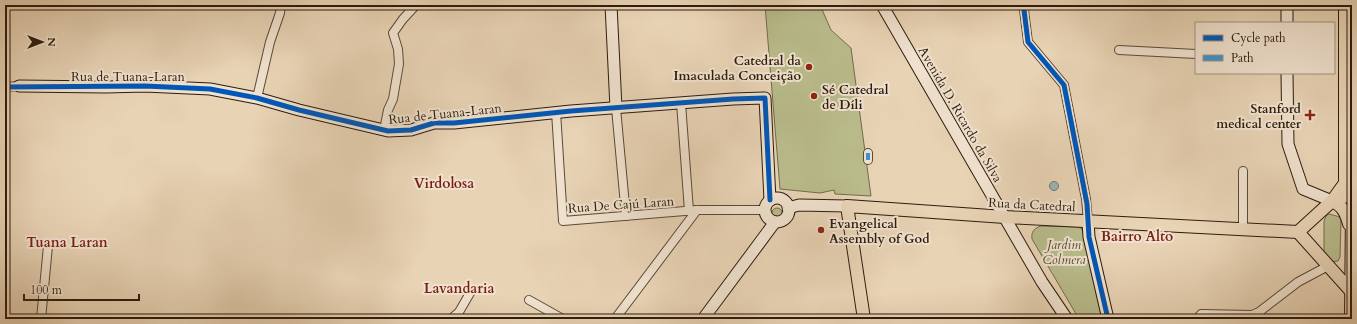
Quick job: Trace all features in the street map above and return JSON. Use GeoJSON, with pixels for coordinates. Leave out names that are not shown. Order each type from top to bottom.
{"type":"FeatureCollection","features":[{"type":"Feature","properties":{"kind":"main road"},"geometry":{"type":"LineString","coordinates":[[1344,5],[1348,82],[1345,183],[1332,201],[1298,232],[1350,290]]}},
{"type":"Feature","properties":{"kind":"main road"},"geometry":{"type":"LineString","coordinates":[[1332,201],[1352,194]]}},
{"type":"Feature","properties":{"kind":"main road"},"geometry":{"type":"LineString","coordinates":[[1332,201],[1339,204],[1344,210],[1351,229]]}},
{"type":"Feature","properties":{"kind":"main road","name":"Rua da Catedral"},"geometry":{"type":"LineString","coordinates":[[848,206],[1005,217],[1088,220],[1298,232]]}},
{"type":"Feature","properties":{"kind":"main road"},"geometry":{"type":"LineString","coordinates":[[848,206],[864,319]]}},
{"type":"Feature","properties":{"kind":"main road"},"geometry":{"type":"LineString","coordinates":[[1350,319],[1352,207]]}},
{"type":"Feature","properties":{"kind":"street"},"geometry":{"type":"LineString","coordinates":[[257,98],[270,42],[280,13],[281,5]]}},
{"type":"Feature","properties":{"kind":"street"},"geometry":{"type":"LineString","coordinates":[[384,130],[388,110],[393,99],[399,64],[398,49],[393,33],[416,5]]}},
{"type":"Feature","properties":{"kind":"street"},"geometry":{"type":"LineString","coordinates":[[611,5],[616,108],[626,216]]}},
{"type":"Feature","properties":{"kind":"street","name":"Avenida D. Ricardo da Silva"},"geometry":{"type":"LineString","coordinates":[[882,5],[1042,282],[1067,319]]}},
{"type":"Feature","properties":{"kind":"street"},"geometry":{"type":"LineString","coordinates":[[1026,5],[1024,10],[1028,42],[1064,85],[1086,199],[1089,237],[1108,319]]}},
{"type":"Feature","properties":{"kind":"street"},"geometry":{"type":"LineString","coordinates":[[1287,5],[1287,22]]}},
{"type":"Feature","properties":{"kind":"street"},"geometry":{"type":"LineString","coordinates":[[1119,50],[1195,54]]}},
{"type":"Feature","properties":{"kind":"street"},"geometry":{"type":"LineString","coordinates":[[1287,74],[1288,144],[1303,189],[1332,201]]}},
{"type":"Feature","properties":{"kind":"street","name":"Rua de Tuana-Laran"},"geometry":{"type":"LineString","coordinates":[[5,87],[146,86],[194,88],[257,98],[299,110],[388,131],[411,130],[434,124],[454,124],[556,112],[765,98],[768,205]]}},
{"type":"Feature","properties":{"kind":"street"},"geometry":{"type":"LineString","coordinates":[[616,319],[693,210],[681,103]]}},
{"type":"Feature","properties":{"kind":"street","name":"Rua De Cajú Laran"},"geometry":{"type":"LineString","coordinates":[[556,112],[563,221],[768,205]]}},
{"type":"Feature","properties":{"kind":"street"},"geometry":{"type":"LineString","coordinates":[[1243,171],[1243,229]]}},
{"type":"Feature","properties":{"kind":"street"},"geometry":{"type":"LineString","coordinates":[[778,198],[782,199],[785,201],[788,208],[787,216],[782,221],[775,222],[766,215],[768,205],[778,198]]}},
{"type":"Feature","properties":{"kind":"street","name":"Rua da Catedral"},"geometry":{"type":"LineString","coordinates":[[788,208],[799,205],[848,206]]}},
{"type":"Feature","properties":{"kind":"street"},"geometry":{"type":"LineString","coordinates":[[703,319],[775,222]]}},
{"type":"Feature","properties":{"kind":"street"},"geometry":{"type":"LineString","coordinates":[[41,319],[48,246]]}},
{"type":"Feature","properties":{"kind":"street"},"geometry":{"type":"LineString","coordinates":[[1196,319],[1201,314],[1252,317],[1298,282],[1328,266]]}},
{"type":"Feature","properties":{"kind":"street"},"geometry":{"type":"LineString","coordinates":[[451,319],[463,306],[470,293]]}},
{"type":"Feature","properties":{"kind":"street"},"geometry":{"type":"LineString","coordinates":[[529,300],[563,319]]}},
{"type":"Feature","properties":{"kind":"green space"},"geometry":{"type":"Polygon","coordinates":[[[765,5],[820,5],[831,30],[851,48],[871,196],[835,194],[834,190],[820,193],[780,189],[765,5]]]}},
{"type":"Feature","properties":{"kind":"green space"},"geometry":{"type":"Polygon","coordinates":[[[775,208],[779,208],[781,209],[781,217],[775,218],[772,215],[772,211],[775,208]]]}},
{"type":"Feature","properties":{"kind":"green space"},"geometry":{"type":"Polygon","coordinates":[[[1329,214],[1340,217],[1341,221],[1340,257],[1338,261],[1331,262],[1324,255],[1324,221],[1326,216],[1329,214]]]}},
{"type":"Feature","properties":{"kind":"green space","name":"Jardim Colmera"},"geometry":{"type":"Polygon","coordinates":[[[1041,226],[1078,227],[1082,229],[1102,319],[1079,319],[1032,239],[1032,234],[1036,228],[1041,226]]]}},
{"type":"Feature","properties":{"kind":"water"},"geometry":{"type":"Polygon","coordinates":[[[1054,181],[1059,186],[1054,191],[1049,186],[1054,181]]]}},
{"type":"Feature","properties":{"kind":"marked path"},"geometry":{"type":"LineString","coordinates":[[868,153],[868,160]]}},
{"type":"Feature","properties":{"kind":"cycle path"},"geometry":{"type":"LineString","coordinates":[[1026,5],[1024,10],[1028,42],[1064,85],[1087,204],[1089,237],[1108,319]]}},
{"type":"Feature","properties":{"kind":"cycle path"},"geometry":{"type":"LineString","coordinates":[[5,87],[145,86],[210,89],[257,98],[299,110],[388,131],[411,130],[434,123],[454,123],[571,111],[765,98],[770,200]]}},
{"type":"Feature","properties":{"kind":"place","name":"Catedral da Imaculada Conceição"},"geometry":{"type":"Point","coordinates":[809,67]}},
{"type":"Feature","properties":{"kind":"place","name":"Sé Catedral de Díli"},"geometry":{"type":"Point","coordinates":[814,96]}},
{"type":"Feature","properties":{"kind":"place","name":"Stanford medical center"},"geometry":{"type":"Point","coordinates":[1310,115]}},
{"type":"Feature","properties":{"kind":"place","name":"Evangelical Assembly of God"},"geometry":{"type":"Point","coordinates":[821,230]}},
{"type":"Feature","properties":{"kind":"district","name":"Virdolosa"},"geometry":{"type":"Point","coordinates":[444,183]}},
{"type":"Feature","properties":{"kind":"district","name":"Bairro Alto"},"geometry":{"type":"Point","coordinates":[1137,236]}},
{"type":"Feature","properties":{"kind":"district","name":"Tuana Laran"},"geometry":{"type":"Point","coordinates":[67,242]}},
{"type":"Feature","properties":{"kind":"district","name":"Lavandaria"},"geometry":{"type":"Point","coordinates":[459,288]}}]}
